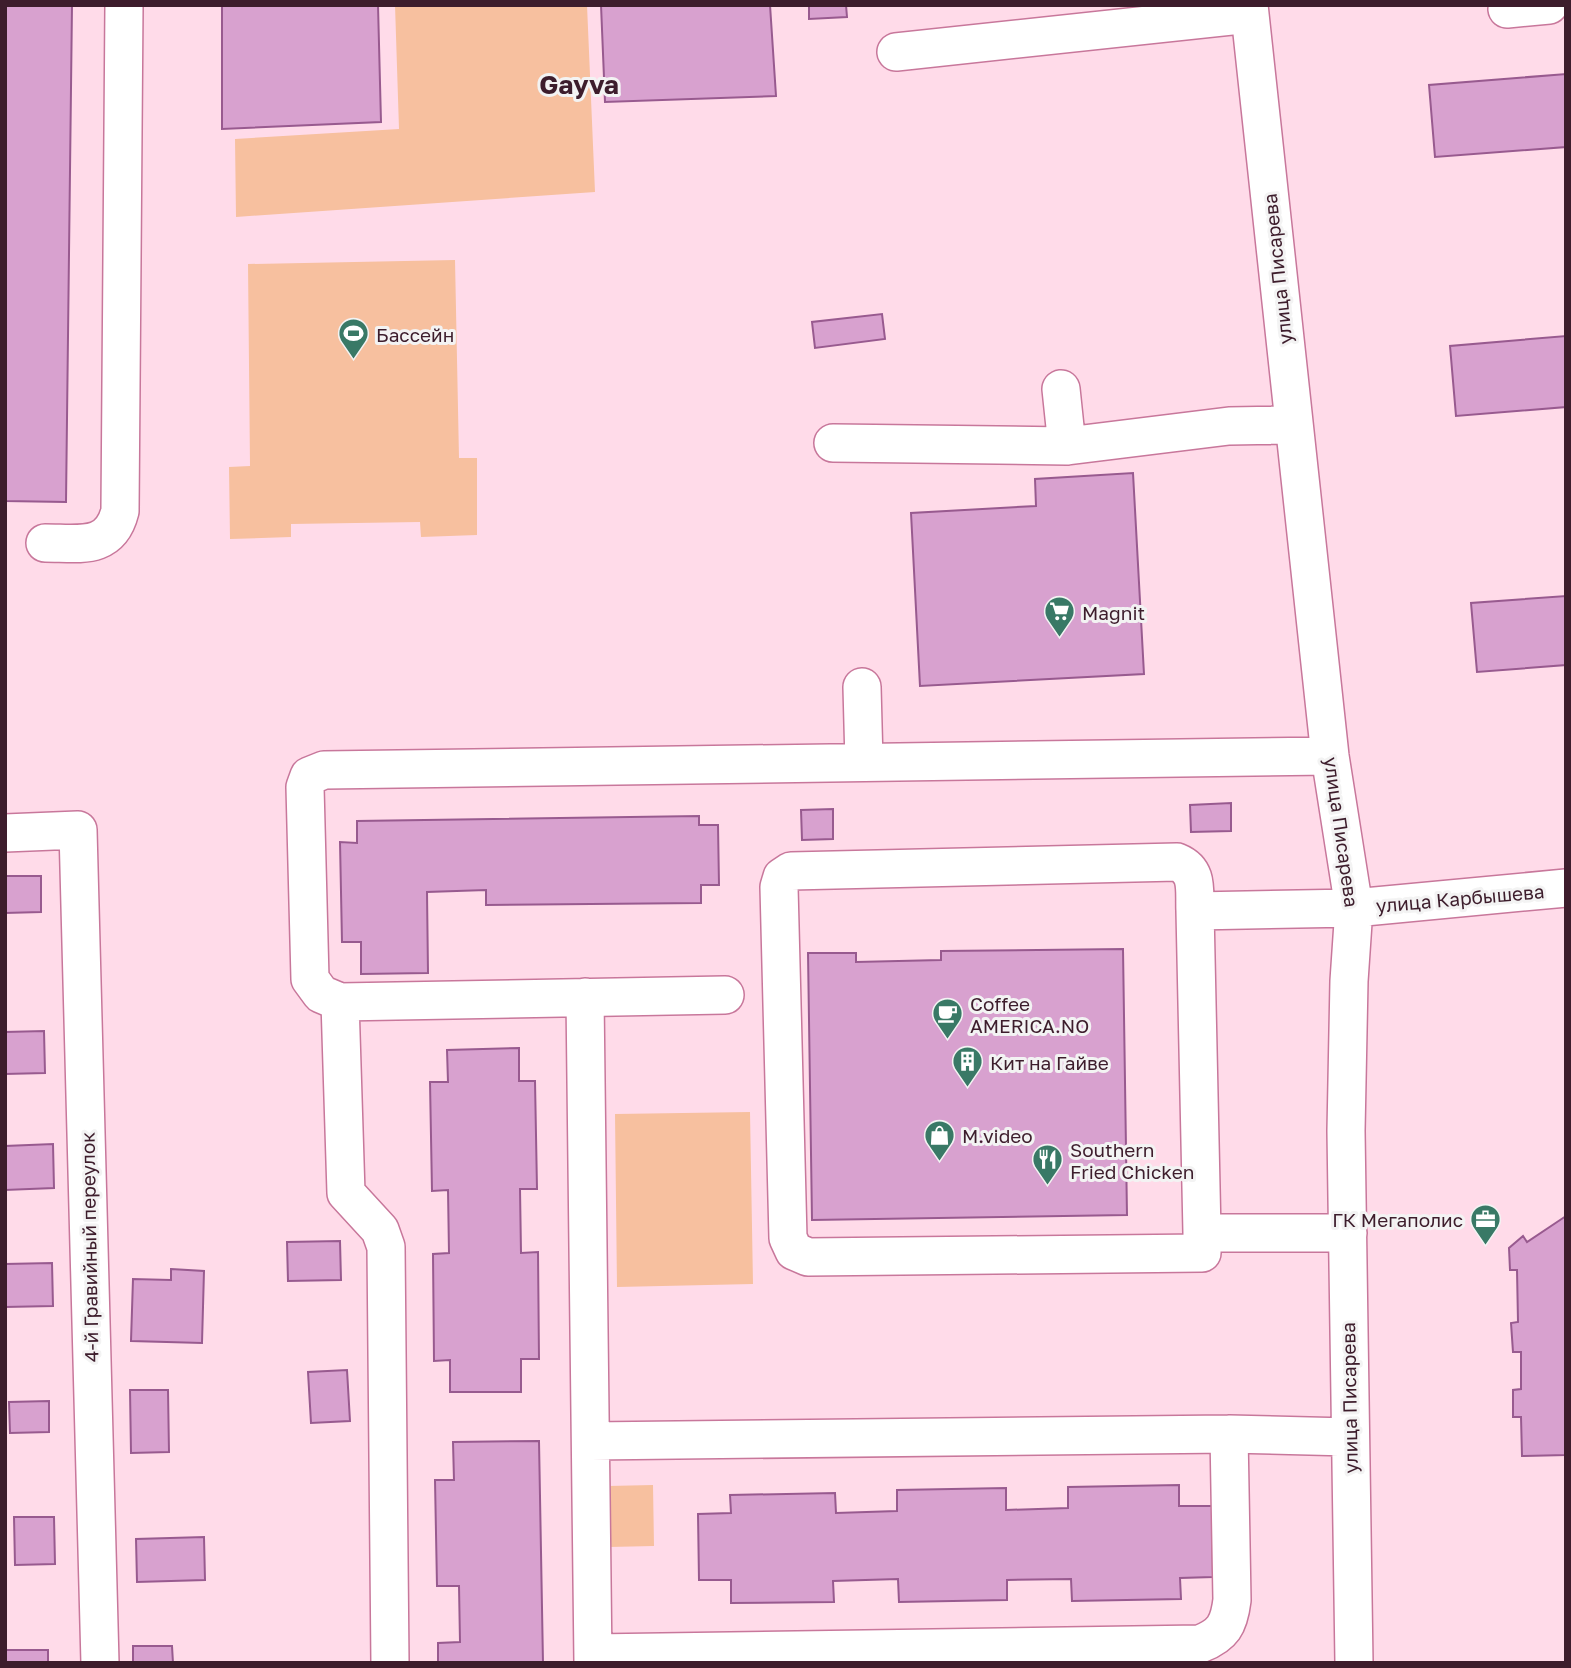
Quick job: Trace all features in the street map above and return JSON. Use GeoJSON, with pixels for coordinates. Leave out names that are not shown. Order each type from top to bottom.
{"type":"FeatureCollection","features":[{"type":"Feature","properties":{"kind":"street"},"geometry":{"type":"LineString","coordinates":[[45,543],[88,543],[106,538],[116,527],[120,511],[124,5]]}},
{"type":"Feature","properties":{"kind":"street"},"geometry":{"type":"LineString","coordinates":[[1507,9],[1549,5]]}},
{"type":"Feature","properties":{"kind":"street"},"geometry":{"type":"LineString","coordinates":[[896,52],[1249,10]]}},
{"type":"Feature","properties":{"kind":"street","name":"улица Писарева"},"geometry":{"type":"LineString","coordinates":[[1249,10],[1330,756],[1354,908],[1349,981],[1348,1233],[1354,1663]]}},
{"type":"Feature","properties":{"kind":"street"},"geometry":{"type":"LineString","coordinates":[[1061,389],[1067,446]]}},
{"type":"Feature","properties":{"kind":"street"},"geometry":{"type":"LineString","coordinates":[[833,443],[1067,446],[1229,426],[1294,425]]}},
{"type":"Feature","properties":{"kind":"street"},"geometry":{"type":"LineString","coordinates":[[862,687],[864,762]]}},
{"type":"Feature","properties":{"kind":"street"},"geometry":{"type":"LineString","coordinates":[[725,995],[340,1002],[321,994],[310,979],[305,787],[309,776],[324,770],[1330,756]]}},
{"type":"Feature","properties":{"kind":"street","name":"4-й Гравийный переулок"},"geometry":{"type":"LineString","coordinates":[[5,833],[78,830],[100,1663]]}},
{"type":"Feature","properties":{"kind":"street"},"geometry":{"type":"LineString","coordinates":[[1177,863],[1189,867],[1194,877],[1195,911],[1202,1252],[808,1257],[794,1251],[788,1238],[779,887],[782,877],[791,871],[1177,863]]}},
{"type":"Feature","properties":{"kind":"street","name":"улица Карбышева"},"geometry":{"type":"LineString","coordinates":[[1195,911],[1354,908],[1566,888]]}},
{"type":"Feature","properties":{"kind":"street"},"geometry":{"type":"LineString","coordinates":[[585,997],[593,1658],[1199,1644],[1218,1637],[1229,1621],[1232,1600],[1229,1434]]}},
{"type":"Feature","properties":{"kind":"street"},"geometry":{"type":"LineString","coordinates":[[340,1002],[346,1193],[380,1230],[386,1247],[390,1663]]}},
{"type":"Feature","properties":{"kind":"street"},"geometry":{"type":"LineString","coordinates":[[1202,1233],[1348,1233]]}},
{"type":"Feature","properties":{"kind":"street"},"geometry":{"type":"LineString","coordinates":[[591,1441],[1229,1434],[1349,1437]]}},
{"type":"Feature","properties":{"kind":"shaded area"},"geometry":{"type":"Polygon","coordinates":[[[395,5],[587,5],[595,192],[236,217],[235,139],[399,129],[395,5]]]}},
{"type":"Feature","properties":{"kind":"shaded area","name":"Бассейн"},"geometry":{"type":"Polygon","coordinates":[[[455,260],[459,458],[477,458],[477,535],[421,537],[420,522],[291,524],[291,537],[230,539],[229,467],[250,466],[248,264],[455,260]]]}},
{"type":"Feature","properties":{"kind":"shaded area"},"geometry":{"type":"Polygon","coordinates":[[[750,1112],[753,1284],[617,1287],[615,1114],[750,1112]]]}},
{"type":"Feature","properties":{"kind":"shaded area"},"geometry":{"type":"Polygon","coordinates":[[[653,1485],[654,1546],[609,1547],[608,1486],[653,1485]]]}},
{"type":"Feature","properties":{"kind":"building"},"geometry":{"type":"Polygon","coordinates":[[[5,5],[72,5],[66,502],[5,501],[5,5]]]}},
{"type":"Feature","properties":{"kind":"building"},"geometry":{"type":"Polygon","coordinates":[[[222,5],[378,5],[381,122],[222,129],[222,5]]]}},
{"type":"Feature","properties":{"kind":"building"},"geometry":{"type":"Polygon","coordinates":[[[601,5],[770,5],[776,96],[605,102],[601,5]]]}},
{"type":"Feature","properties":{"kind":"building"},"geometry":{"type":"Polygon","coordinates":[[[809,5],[846,5],[847,17],[809,19],[809,5]]]}},
{"type":"Feature","properties":{"kind":"building"},"geometry":{"type":"Polygon","coordinates":[[[1566,74],[1566,147],[1435,157],[1429,85],[1566,74]]]}},
{"type":"Feature","properties":{"kind":"building"},"geometry":{"type":"Polygon","coordinates":[[[882,314],[885,339],[815,348],[812,322],[882,314]]]}},
{"type":"Feature","properties":{"kind":"building"},"geometry":{"type":"Polygon","coordinates":[[[1566,336],[1566,407],[1456,416],[1450,346],[1566,336]]]}},
{"type":"Feature","properties":{"kind":"building"},"geometry":{"type":"Polygon","coordinates":[[[1133,473],[1144,674],[920,686],[911,513],[1036,506],[1035,479],[1133,473]]]}},
{"type":"Feature","properties":{"kind":"building"},"geometry":{"type":"Polygon","coordinates":[[[1566,596],[1566,665],[1477,672],[1471,603],[1566,596]]]}},
{"type":"Feature","properties":{"kind":"building"},"geometry":{"type":"Polygon","coordinates":[[[1231,803],[1231,831],[1191,832],[1190,805],[1231,803]]]}},
{"type":"Feature","properties":{"kind":"building"},"geometry":{"type":"Polygon","coordinates":[[[833,809],[833,839],[802,840],[801,810],[833,809]]]}},
{"type":"Feature","properties":{"kind":"building"},"geometry":{"type":"Polygon","coordinates":[[[699,816],[699,825],[718,825],[719,885],[701,885],[701,903],[486,905],[486,890],[427,892],[428,973],[361,974],[361,942],[342,942],[340,842],[357,843],[357,821],[699,816]]]}},
{"type":"Feature","properties":{"kind":"building"},"geometry":{"type":"Polygon","coordinates":[[[5,876],[41,876],[41,912],[5,913],[5,876]]]}},
{"type":"Feature","properties":{"kind":"building","name":"Кит на Гайве"},"geometry":{"type":"Polygon","coordinates":[[[1123,949],[1127,1215],[812,1220],[808,953],[856,953],[856,962],[941,960],[941,951],[1123,949]]]}},
{"type":"Feature","properties":{"kind":"building"},"geometry":{"type":"Polygon","coordinates":[[[44,1031],[45,1073],[5,1074],[5,1032],[44,1031]]]}},
{"type":"Feature","properties":{"kind":"building"},"geometry":{"type":"Polygon","coordinates":[[[519,1048],[519,1081],[535,1081],[537,1189],[520,1189],[521,1253],[538,1252],[539,1359],[521,1359],[521,1392],[450,1392],[450,1360],[434,1361],[433,1254],[449,1253],[448,1190],[432,1191],[430,1082],[448,1082],[447,1050],[519,1048]]]}},
{"type":"Feature","properties":{"kind":"building"},"geometry":{"type":"Polygon","coordinates":[[[53,1144],[54,1188],[5,1190],[5,1146],[53,1144]]]}},
{"type":"Feature","properties":{"kind":"building"},"geometry":{"type":"Polygon","coordinates":[[[1566,1216],[1566,1455],[1522,1456],[1521,1417],[1513,1417],[1513,1390],[1521,1389],[1521,1352],[1513,1352],[1511,1323],[1518,1322],[1517,1270],[1510,1270],[1509,1248],[1523,1236],[1527,1242],[1566,1216]]]}},
{"type":"Feature","properties":{"kind":"building"},"geometry":{"type":"Polygon","coordinates":[[[340,1241],[341,1280],[288,1281],[287,1242],[340,1241]]]}},
{"type":"Feature","properties":{"kind":"building"},"geometry":{"type":"Polygon","coordinates":[[[52,1263],[53,1306],[5,1307],[5,1264],[52,1263]]]}},
{"type":"Feature","properties":{"kind":"building"},"geometry":{"type":"Polygon","coordinates":[[[171,1269],[204,1271],[202,1343],[131,1341],[133,1279],[171,1280],[171,1269]]]}},
{"type":"Feature","properties":{"kind":"building"},"geometry":{"type":"Polygon","coordinates":[[[347,1370],[350,1421],[311,1423],[308,1372],[347,1370]]]}},
{"type":"Feature","properties":{"kind":"building"},"geometry":{"type":"Polygon","coordinates":[[[130,1390],[168,1390],[169,1452],[131,1453],[130,1390]]]}},
{"type":"Feature","properties":{"kind":"building"},"geometry":{"type":"Polygon","coordinates":[[[49,1401],[49,1432],[10,1433],[9,1402],[49,1401]]]}},
{"type":"Feature","properties":{"kind":"building"},"geometry":{"type":"Polygon","coordinates":[[[539,1441],[543,1663],[438,1663],[438,1643],[460,1642],[459,1586],[437,1586],[435,1480],[454,1480],[453,1442],[539,1441]]]}},
{"type":"Feature","properties":{"kind":"building"},"geometry":{"type":"Polygon","coordinates":[[[1179,1485],[1179,1506],[1212,1506],[1213,1577],[1180,1578],[1181,1599],[1072,1601],[1071,1579],[1007,1580],[1007,1600],[899,1602],[898,1579],[833,1581],[834,1602],[731,1603],[731,1580],[699,1580],[698,1514],[731,1513],[730,1495],[835,1493],[836,1513],[897,1511],[897,1490],[1006,1488],[1006,1510],[1068,1508],[1068,1487],[1179,1485]]]}},
{"type":"Feature","properties":{"kind":"building"},"geometry":{"type":"Polygon","coordinates":[[[14,1517],[54,1517],[55,1564],[15,1565],[14,1517]]]}},
{"type":"Feature","properties":{"kind":"building"},"geometry":{"type":"Polygon","coordinates":[[[204,1537],[205,1580],[137,1582],[136,1539],[204,1537]]]}},
{"type":"Feature","properties":{"kind":"building"},"geometry":{"type":"Polygon","coordinates":[[[133,1646],[172,1646],[173,1663],[133,1663],[133,1646]]]}},
{"type":"Feature","properties":{"kind":"building"},"geometry":{"type":"Polygon","coordinates":[[[6,1650],[48,1650],[48,1663],[6,1663],[6,1650]]]}},
{"type":"Feature","properties":{"kind":"place","name":"Бассейн"},"geometry":{"type":"Point","coordinates":[353,361]}},
{"type":"Feature","properties":{"kind":"place","name":"Magnit"},"geometry":{"type":"Point","coordinates":[1059,639]}},
{"type":"Feature","properties":{"kind":"place","name":"Coffee AMERICA.NO"},"geometry":{"type":"Point","coordinates":[947,1041]}},
{"type":"Feature","properties":{"kind":"place","name":"Кит на Гайве"},"geometry":{"type":"Point","coordinates":[967,1089]}},
{"type":"Feature","properties":{"kind":"place","name":"M.video"},"geometry":{"type":"Point","coordinates":[939,1162]}},
{"type":"Feature","properties":{"kind":"place","name":"Southern Fried Chicken"},"geometry":{"type":"Point","coordinates":[1047,1187]}},
{"type":"Feature","properties":{"kind":"place","name":"ГК Мегаполис"},"geometry":{"type":"Point","coordinates":[1486,1246]}},
{"type":"Feature","properties":{"kind":"district","name":"Gayva"},"geometry":{"type":"Point","coordinates":[579,84]}}]}
